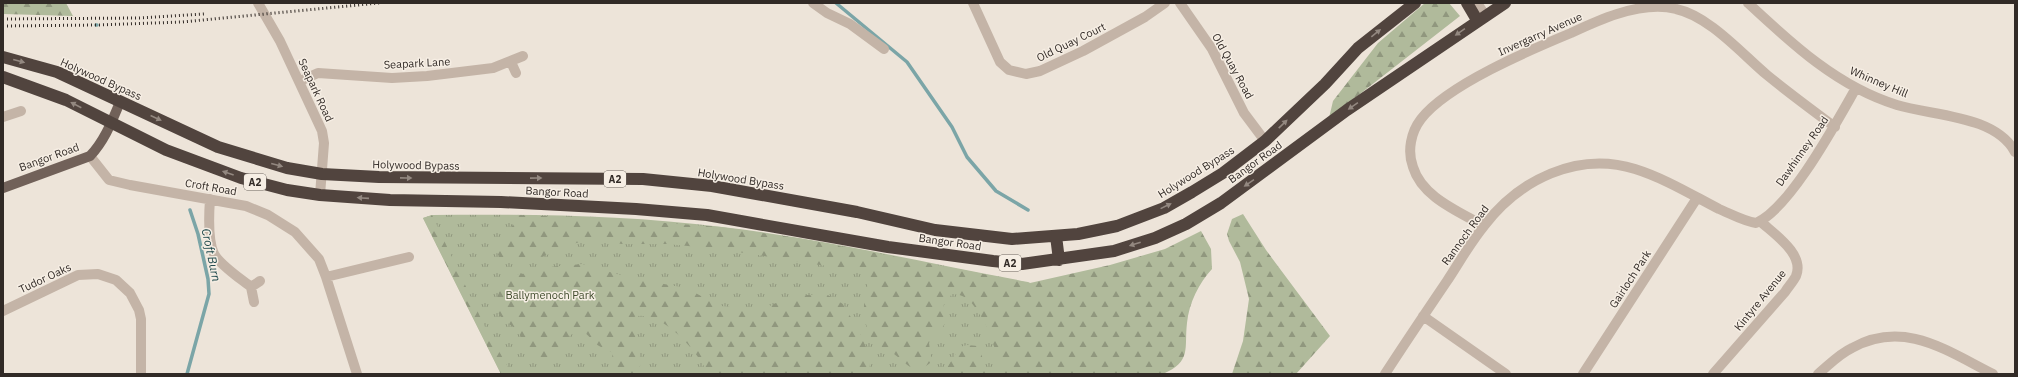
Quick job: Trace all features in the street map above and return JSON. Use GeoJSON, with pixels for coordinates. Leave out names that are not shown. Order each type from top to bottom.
{"type":"FeatureCollection","features":[{"type":"Feature","properties":{"kind":"highway","name":"Holywood Bypass"},"geometry":{"type":"LineString","coordinates":[[3,57],[57,72],[218,147],[287,168],[322,174],[462,179],[643,179],[712,186],[857,212],[935,230],[1012,239],[1078,234],[1117,226],[1164,208],[1223,173],[1266,141],[1325,84],[1358,48],[1415,3]]}},
{"type":"Feature","properties":{"kind":"highway"},"geometry":{"type":"LineString","coordinates":[[1467,3],[1481,18]]}},
{"type":"Feature","properties":{"kind":"highway","name":"Bangor Road"},"geometry":{"type":"LineString","coordinates":[[320,195],[390,200],[501,202],[636,209],[707,215],[888,247],[993,261],[1022,264],[1059,260],[1114,251],[1155,238],[1186,224],[1221,204],[1347,110],[1505,3]]}},
{"type":"Feature","properties":{"kind":"highway","name":"A2"},"geometry":{"type":"LineString","coordinates":[[3,77],[66,100],[166,150],[220,170],[287,190],[320,195]]}},
{"type":"Feature","properties":{"kind":"highway"},"geometry":{"type":"LineString","coordinates":[[1056,236],[1059,260]]}},
{"type":"Feature","properties":{"kind":"main road","name":"Bangor Road"},"geometry":{"type":"LineString","coordinates":[[3,188],[90,156],[99,147],[120,102]]}},
{"type":"Feature","properties":{"kind":"street","name":"Seapark Road"},"geometry":{"type":"LineString","coordinates":[[258,3],[300,81],[322,131],[324,143],[320,195]]}},
{"type":"Feature","properties":{"kind":"street"},"geometry":{"type":"LineString","coordinates":[[813,3],[827,13],[850,24],[884,49]]}},
{"type":"Feature","properties":{"kind":"street","name":"Old Quay Court"},"geometry":{"type":"LineString","coordinates":[[973,3],[1000,62],[1009,70],[1026,74],[1040,71],[1083,51],[1145,17],[1165,3]]}},
{"type":"Feature","properties":{"kind":"street","name":"Old Quay Road"},"geometry":{"type":"LineString","coordinates":[[1180,3],[1212,49],[1244,113],[1266,141]]}},
{"type":"Feature","properties":{"kind":"street"},"geometry":{"type":"LineString","coordinates":[[1477,3],[1481,18]]}},
{"type":"Feature","properties":{"kind":"street","name":"Whinney Hill"},"geometry":{"type":"LineString","coordinates":[[1748,3],[1790,41],[1832,74],[1856,88],[1897,105],[1978,122],[1996,133],[2012,147],[2015,152]]}},
{"type":"Feature","properties":{"kind":"street","name":"Invergarry Avenue"},"geometry":{"type":"LineString","coordinates":[[1484,226],[1434,196],[1416,175],[1413,168],[1410,150],[1411,141],[1418,125],[1438,104],[1485,73],[1547,43],[1617,14],[1644,8],[1667,7],[1695,16],[1783,88],[1835,127]]}},
{"type":"Feature","properties":{"kind":"street","name":"Seapark Lane"},"geometry":{"type":"LineString","coordinates":[[300,81],[318,73],[392,78],[427,76],[493,68],[523,56]]}},
{"type":"Feature","properties":{"kind":"street"},"geometry":{"type":"LineString","coordinates":[[511,62],[516,73]]}},
{"type":"Feature","properties":{"kind":"street","name":"Dawhinney Road"},"geometry":{"type":"LineString","coordinates":[[1760,221],[1770,214],[1798,182],[1835,127],[1856,88]]}},
{"type":"Feature","properties":{"kind":"street"},"geometry":{"type":"LineString","coordinates":[[3,117],[21,111]]}},
{"type":"Feature","properties":{"kind":"street","name":"Croft Road"},"geometry":{"type":"LineString","coordinates":[[90,156],[109,180],[246,206],[282,222],[308,246],[319,260],[326,277],[357,374]]}},
{"type":"Feature","properties":{"kind":"street","name":"Rannoch Road"},"geometry":{"type":"LineString","coordinates":[[1385,374],[1484,226],[1509,199],[1546,174],[1575,166],[1605,164],[1635,169],[1749,222],[1756,223],[1760,221]]}},
{"type":"Feature","properties":{"kind":"street","name":"Gairloch Park"},"geometry":{"type":"LineString","coordinates":[[1583,374],[1697,198]]}},
{"type":"Feature","properties":{"kind":"street"},"geometry":{"type":"LineString","coordinates":[[210,199],[209,223],[214,254],[225,266],[251,287],[254,302]]}},
{"type":"Feature","properties":{"kind":"street","name":"Kintyre Avenue"},"geometry":{"type":"LineString","coordinates":[[1713,374],[1785,292],[1795,278],[1797,272],[1796,260],[1786,245],[1760,221]]}},
{"type":"Feature","properties":{"kind":"street"},"geometry":{"type":"LineString","coordinates":[[326,277],[409,257]]}},
{"type":"Feature","properties":{"kind":"street","name":"Tudor Oaks"},"geometry":{"type":"LineString","coordinates":[[3,311],[78,276],[98,274],[116,280],[130,293],[139,310],[141,319],[141,374]]}},
{"type":"Feature","properties":{"kind":"street"},"geometry":{"type":"LineString","coordinates":[[251,287],[260,281]]}},
{"type":"Feature","properties":{"kind":"street"},"geometry":{"type":"LineString","coordinates":[[1423,316],[1506,374]]}},
{"type":"Feature","properties":{"kind":"street"},"geometry":{"type":"LineString","coordinates":[[1818,374],[1844,353],[1861,344],[1879,338],[1901,336],[1924,340],[1993,374]]}},
{"type":"Feature","properties":{"kind":"green space"},"geometry":{"type":"Polygon","coordinates":[[[3,3],[66,3],[73,16],[3,14],[3,3]]]}},
{"type":"Feature","properties":{"kind":"green space"},"geometry":{"type":"Polygon","coordinates":[[[1425,3],[1449,3],[1460,16],[1329,118],[1333,101],[1378,43],[1425,3]]]}},
{"type":"Feature","properties":{"kind":"green space"},"geometry":{"type":"Polygon","coordinates":[[[1243,214],[1266,250],[1330,336],[1296,374],[1232,374],[1243,341],[1249,299],[1240,262],[1227,234],[1232,219],[1243,214]]]}},
{"type":"Feature","properties":{"kind":"green space","name":"Ballymenoch Park"},"geometry":{"type":"Polygon","coordinates":[[[432,215],[577,216],[650,220],[722,227],[799,238],[1028,282],[1030,283],[1031,374],[501,374],[423,218],[432,215]]]}},
{"type":"Feature","properties":{"kind":"green space"},"geometry":{"type":"Polygon","coordinates":[[[432,215],[485,327],[512,374],[501,374],[423,218],[432,215]]]}},
{"type":"Feature","properties":{"kind":"green space"},"geometry":{"type":"Polygon","coordinates":[[[518,215],[611,219],[721,227],[803,239],[1030,283],[1110,265],[1165,249],[1201,231],[1211,249],[1212,269],[1199,287],[1192,301],[1188,316],[1186,347],[1183,359],[1179,364],[1163,374],[1003,374],[986,325],[979,313],[971,303],[962,296],[952,294],[944,304],[946,314],[945,324],[933,335],[929,343],[931,357],[930,363],[919,369],[915,369],[910,367],[894,354],[876,344],[871,337],[866,324],[864,311],[867,286],[871,273],[719,249],[667,244],[622,244],[593,240],[576,243],[541,257],[514,261],[500,259],[497,252],[518,215]]]}},
{"type":"Feature","properties":{"kind":"green space"},"geometry":{"type":"Polygon","coordinates":[[[582,264],[631,278],[686,288],[720,306],[761,310],[791,296],[826,294],[843,304],[859,331],[869,354],[870,364],[868,374],[708,374],[696,355],[677,334],[666,325],[655,319],[644,316],[634,317],[633,322],[640,355],[640,368],[638,374],[614,374],[612,353],[598,346],[581,330],[569,336],[557,353],[545,361],[529,352],[517,331],[499,314],[497,302],[500,290],[509,275],[531,273],[550,267],[582,264]]]}},
{"type":"Feature","properties":{"kind":"green space"},"geometry":{"type":"Polygon","coordinates":[[[967,345],[978,346],[987,374],[943,374],[960,347],[967,345]]]}},
{"type":"Feature","properties":{"kind":"waterway"},"geometry":{"type":"LineString","coordinates":[[836,3],[907,62],[952,127],[967,157],[996,191],[1028,210]]}},
{"type":"Feature","properties":{"kind":"waterway","name":"Croft Burn"},"geometry":{"type":"LineString","coordinates":[[187,374],[209,294],[208,279],[198,234],[190,210]]}},
{"type":"Feature","properties":{"kind":"railway"},"geometry":{"type":"LineString","coordinates":[[3,26],[182,22],[379,3]]}},
{"type":"Feature","properties":{"kind":"railway"},"geometry":{"type":"LineString","coordinates":[[3,19],[139,18],[204,14]]}}]}
